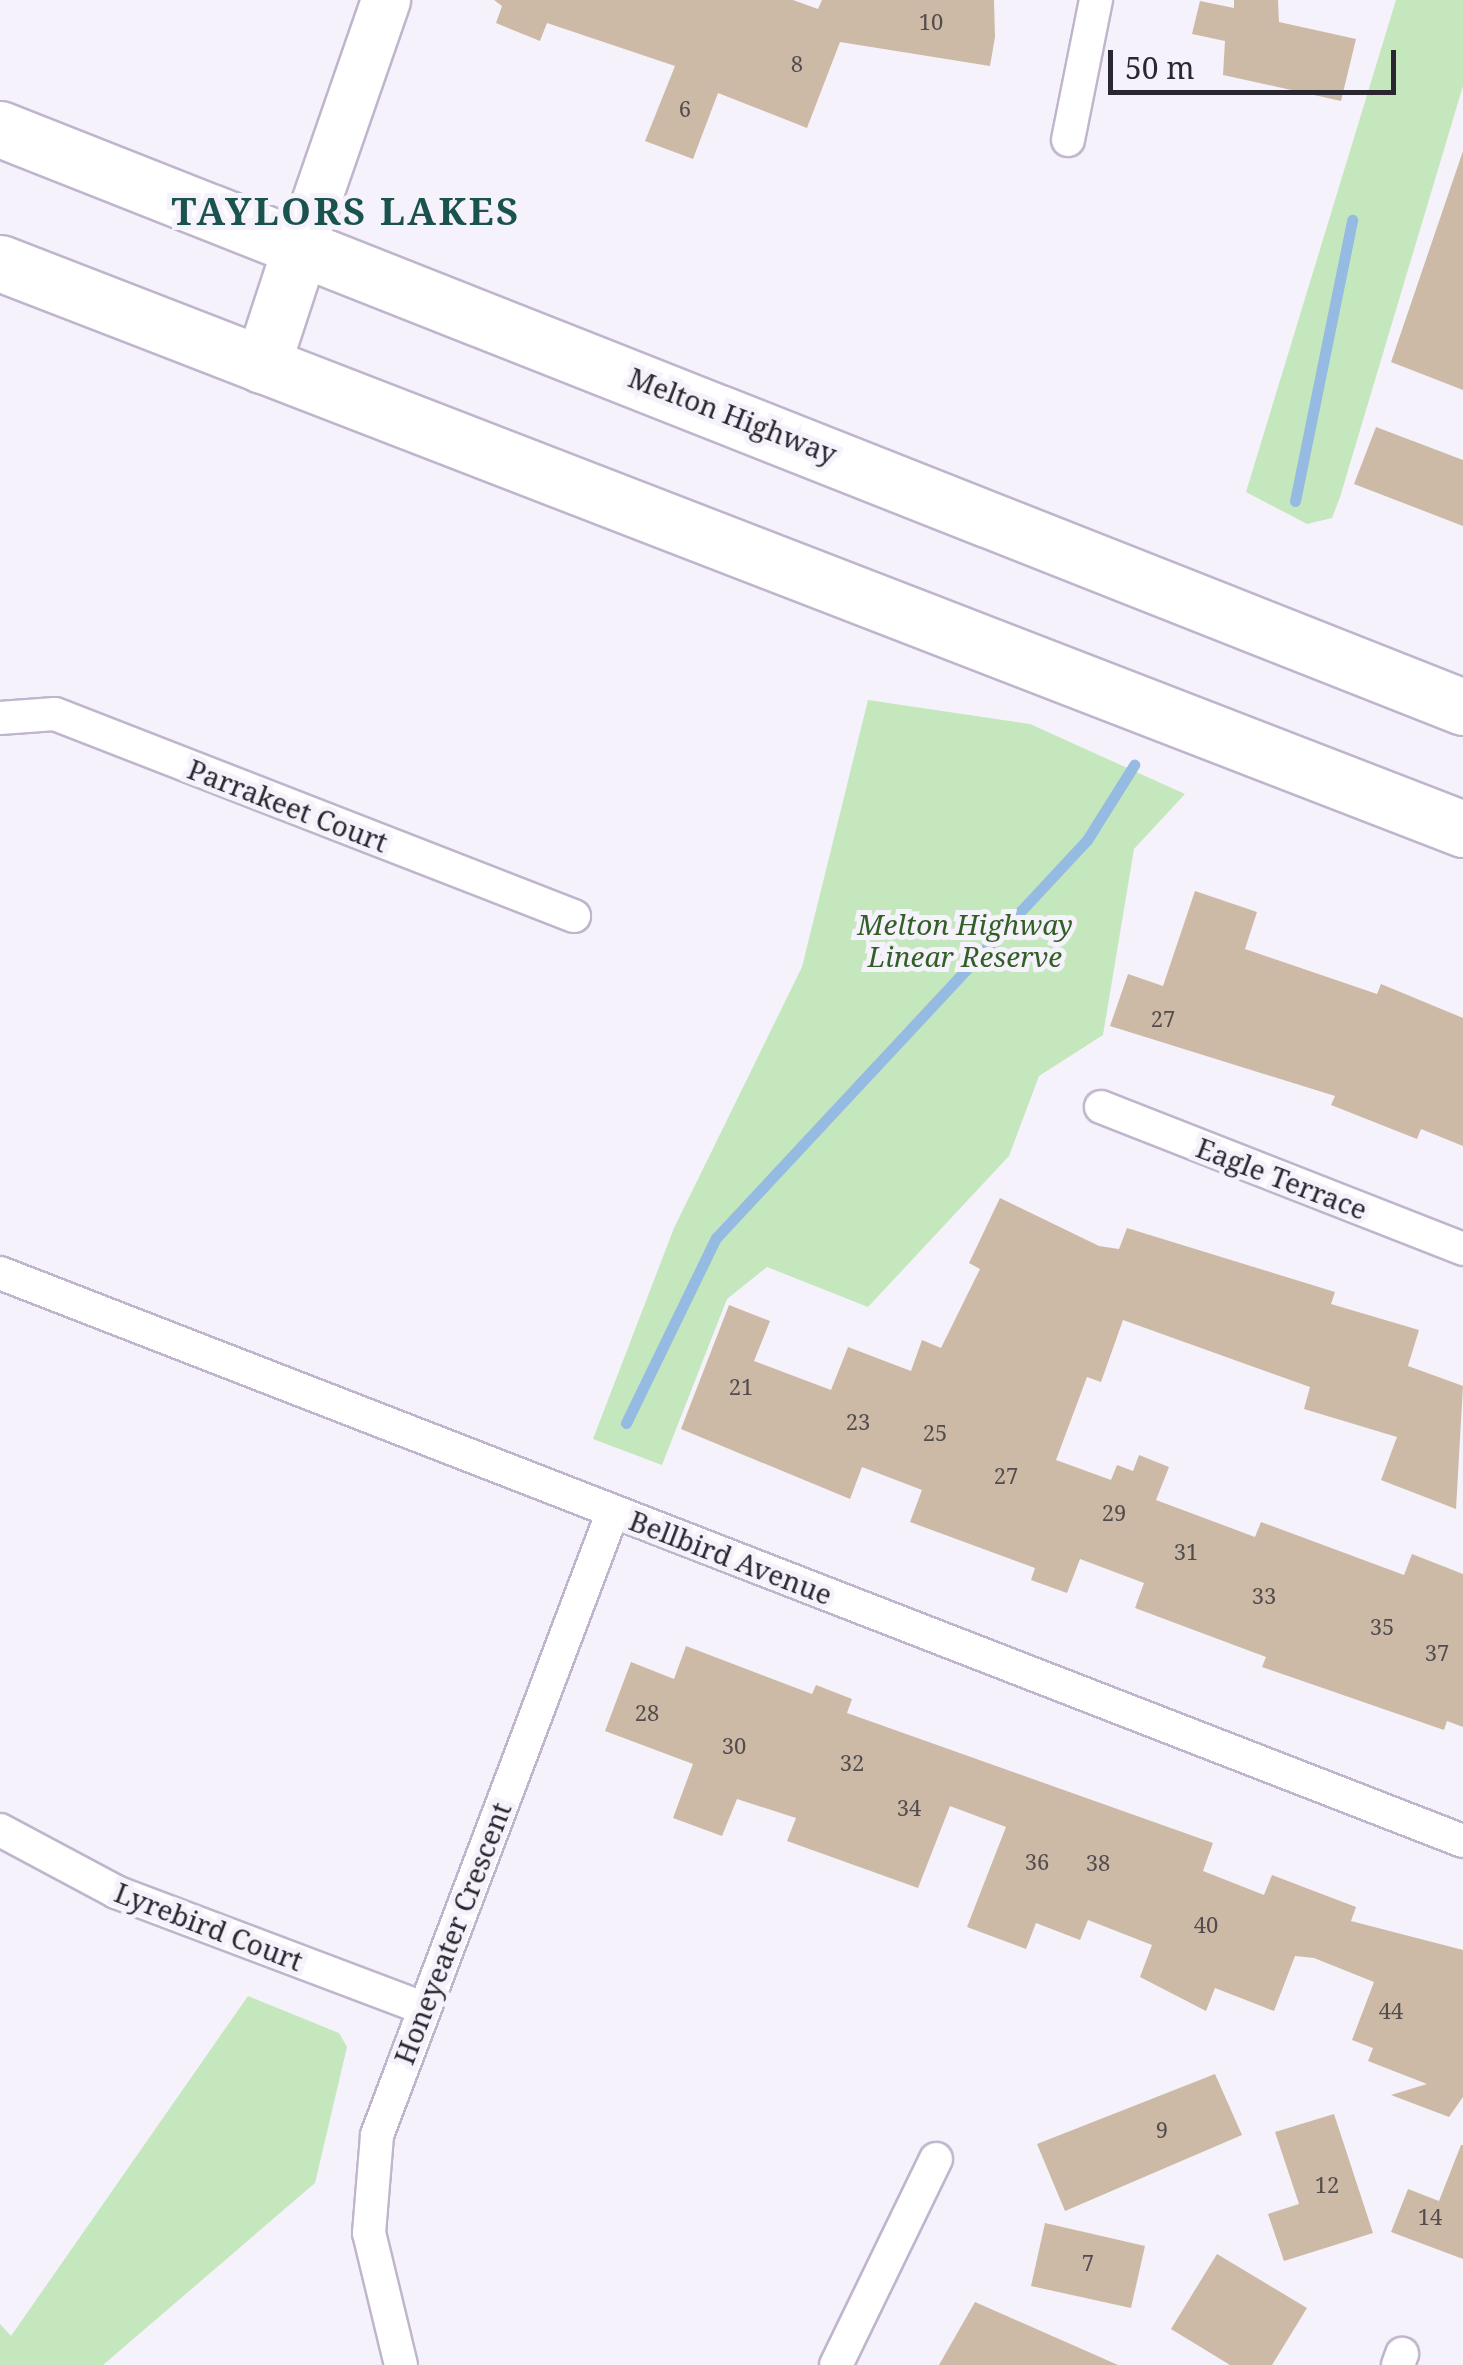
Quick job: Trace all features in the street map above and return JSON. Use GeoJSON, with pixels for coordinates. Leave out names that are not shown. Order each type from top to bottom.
{"type":"FeatureCollection","features":[{"type":"Feature","properties":{"kind":"highway","name":"Melton Highway"},"geometry":{"type":"LineString","coordinates":[[0,129],[1463,707]]}},
{"type":"Feature","properties":{"kind":"highway"},"geometry":{"type":"LineString","coordinates":[[262,365],[301,246]]}},
{"type":"Feature","properties":{"kind":"highway"},"geometry":{"type":"LineString","coordinates":[[0,262],[1463,829]]}},
{"type":"Feature","properties":{"kind":"highway"},"geometry":{"type":"LineString","coordinates":[[0,284],[95,300]]}},
{"type":"Feature","properties":{"kind":"street"},"geometry":{"type":"LineString","coordinates":[[301,246],[367,65],[386,0]]}},
{"type":"Feature","properties":{"kind":"street"},"geometry":{"type":"LineString","coordinates":[[367,65],[401,0]]}},
{"type":"Feature","properties":{"kind":"street"},"geometry":{"type":"LineString","coordinates":[[1068,140],[1096,0]]}},
{"type":"Feature","properties":{"kind":"street","name":"Parrakeet Court"},"geometry":{"type":"LineString","coordinates":[[0,718],[54,714],[574,916]]}},
{"type":"Feature","properties":{"kind":"street","name":"Eagle Terrace"},"geometry":{"type":"LineString","coordinates":[[1102,1107],[1463,1249]]}},
{"type":"Feature","properties":{"kind":"street","name":"Bellbird Avenue"},"geometry":{"type":"LineString","coordinates":[[0,1273],[1463,1841]]}},
{"type":"Feature","properties":{"kind":"street","name":"Honeyeater Crescent"},"geometry":{"type":"LineString","coordinates":[[401,2365],[375,2278],[368,2192],[377,2135],[613,1512]]}},
{"type":"Feature","properties":{"kind":"street","name":"Lyrebird Court"},"geometry":{"type":"LineString","coordinates":[[0,1830],[116,1892],[423,2008]]}},
{"type":"Feature","properties":{"kind":"street"},"geometry":{"type":"LineString","coordinates":[[836,2365],[936,2160]]}},
{"type":"Feature","properties":{"kind":"green space"},"geometry":{"type":"Polygon","coordinates":[[[1396,0],[1463,0],[1463,86],[1340,497],[1332,518],[1307,524],[1246,492],[1396,0]]]}},
{"type":"Feature","properties":{"kind":"green space","name":"Melton Highway Linear Reserve"},"geometry":{"type":"Polygon","coordinates":[[[868,700],[1030,724],[1185,794],[1134,849],[1103,1035],[1039,1076],[1009,1156],[868,1307],[767,1267],[727,1299],[662,1465],[593,1439],[674,1228],[802,967],[868,700]]]}},
{"type":"Feature","properties":{"kind":"green space"},"geometry":{"type":"Polygon","coordinates":[[[248,1996],[339,2033],[347,2047],[315,2183],[103,2365],[0,2365],[0,2324],[11,2336],[248,1996]]]}},
{"type":"Feature","properties":{"kind":"building"},"geometry":{"type":"Polygon","coordinates":[[[494,0],[793,0],[818,9],[822,0],[994,0],[995,37],[990,66],[840,42],[807,128],[718,93],[693,159],[645,141],[675,66],[547,23],[540,41],[496,23],[502,6],[494,0]]]}},
{"type":"Feature","properties":{"kind":"building"},"geometry":{"type":"Polygon","coordinates":[[[1234,0],[1278,0],[1279,22],[1356,39],[1341,101],[1223,75],[1225,41],[1192,34],[1200,1],[1234,8],[1234,0]]]}},
{"type":"Feature","properties":{"kind":"building"},"geometry":{"type":"Polygon","coordinates":[[[1463,151],[1463,390],[1391,362],[1463,151]]]}},
{"type":"Feature","properties":{"kind":"building"},"geometry":{"type":"Polygon","coordinates":[[[1376,427],[1463,460],[1463,526],[1354,484],[1376,427]]]}},
{"type":"Feature","properties":{"kind":"building"},"geometry":{"type":"Polygon","coordinates":[[[1195,891],[1257,912],[1245,949],[1377,994],[1381,984],[1463,1018],[1463,1146],[1421,1129],[1417,1139],[1331,1105],[1335,1096],[1110,1026],[1128,974],[1163,986],[1195,891]]]}},
{"type":"Feature","properties":{"kind":"building"},"geometry":{"type":"Polygon","coordinates":[[[1000,1198],[1099,1246],[1119,1249],[1127,1228],[1335,1292],[1331,1304],[1419,1330],[1408,1366],[1463,1386],[1456,1509],[1381,1480],[1397,1437],[1304,1409],[1310,1387],[1123,1320],[1101,1382],[1087,1377],[1056,1460],[1111,1480],[1117,1465],[1133,1471],[1139,1455],[1169,1467],[1156,1500],[1255,1537],[1261,1522],[1404,1575],[1412,1554],[1463,1574],[1463,1727],[1447,1721],[1444,1730],[1262,1667],[1266,1657],[1135,1608],[1144,1583],[1080,1559],[1067,1593],[1031,1580],[1035,1568],[910,1522],[922,1490],[862,1467],[850,1499],[681,1429],[729,1305],[770,1321],[754,1361],[831,1390],[848,1347],[911,1371],[922,1340],[941,1348],[980,1269],[969,1263],[1000,1198]]]}},
{"type":"Feature","properties":{"kind":"building"},"geometry":{"type":"Polygon","coordinates":[[[686,1646],[812,1694],[816,1685],[852,1699],[847,1713],[1213,1843],[1203,1871],[1264,1895],[1272,1875],[1356,1907],[1351,1921],[1463,1950],[1463,2097],[1449,2117],[1391,2095],[1427,2084],[1368,2061],[1373,2048],[1352,2040],[1374,1982],[1314,1958],[1295,1956],[1274,2011],[1215,1988],[1206,2011],[1140,1977],[1152,1945],[1088,1920],[1080,1940],[1036,1923],[1026,1949],[967,1927],[1006,1827],[950,1806],[918,1888],[787,1841],[796,1818],[737,1799],[722,1836],[673,1818],[693,1764],[605,1731],[631,1662],[674,1679],[686,1646]]]}},
{"type":"Feature","properties":{"kind":"building"},"geometry":{"type":"Polygon","coordinates":[[[1215,2074],[1242,2135],[1065,2211],[1037,2144],[1215,2074]]]}},
{"type":"Feature","properties":{"kind":"building"},"geometry":{"type":"Polygon","coordinates":[[[1334,2114],[1373,2233],[1284,2261],[1268,2214],[1299,2204],[1275,2132],[1334,2114]]]}},
{"type":"Feature","properties":{"kind":"building"},"geometry":{"type":"Polygon","coordinates":[[[1461,2145],[1463,2259],[1391,2232],[1408,2189],[1439,2201],[1461,2145]]]}},
{"type":"Feature","properties":{"kind":"building"},"geometry":{"type":"Polygon","coordinates":[[[1045,2223],[1145,2246],[1131,2308],[1031,2286],[1045,2223]]]}},
{"type":"Feature","properties":{"kind":"building"},"geometry":{"type":"Polygon","coordinates":[[[1217,2254],[1307,2308],[1272,2365],[1230,2365],[1171,2329],[1217,2254]]]}},
{"type":"Feature","properties":{"kind":"building"},"geometry":{"type":"Polygon","coordinates":[[[975,2302],[1118,2365],[939,2365],[975,2302]]]}},
{"type":"Feature","properties":{"kind":"waterway"},"geometry":{"type":"LineString","coordinates":[[1295,501],[1352,220]]}},
{"type":"Feature","properties":{"kind":"waterway"},"geometry":{"type":"LineString","coordinates":[[626,1423],[716,1238],[1087,840],[1134,765]]}},
{"type":"Feature","properties":{"kind":"district","name":"TAYLORS LAKES"},"geometry":{"type":"Point","coordinates":[346,211]}}]}
